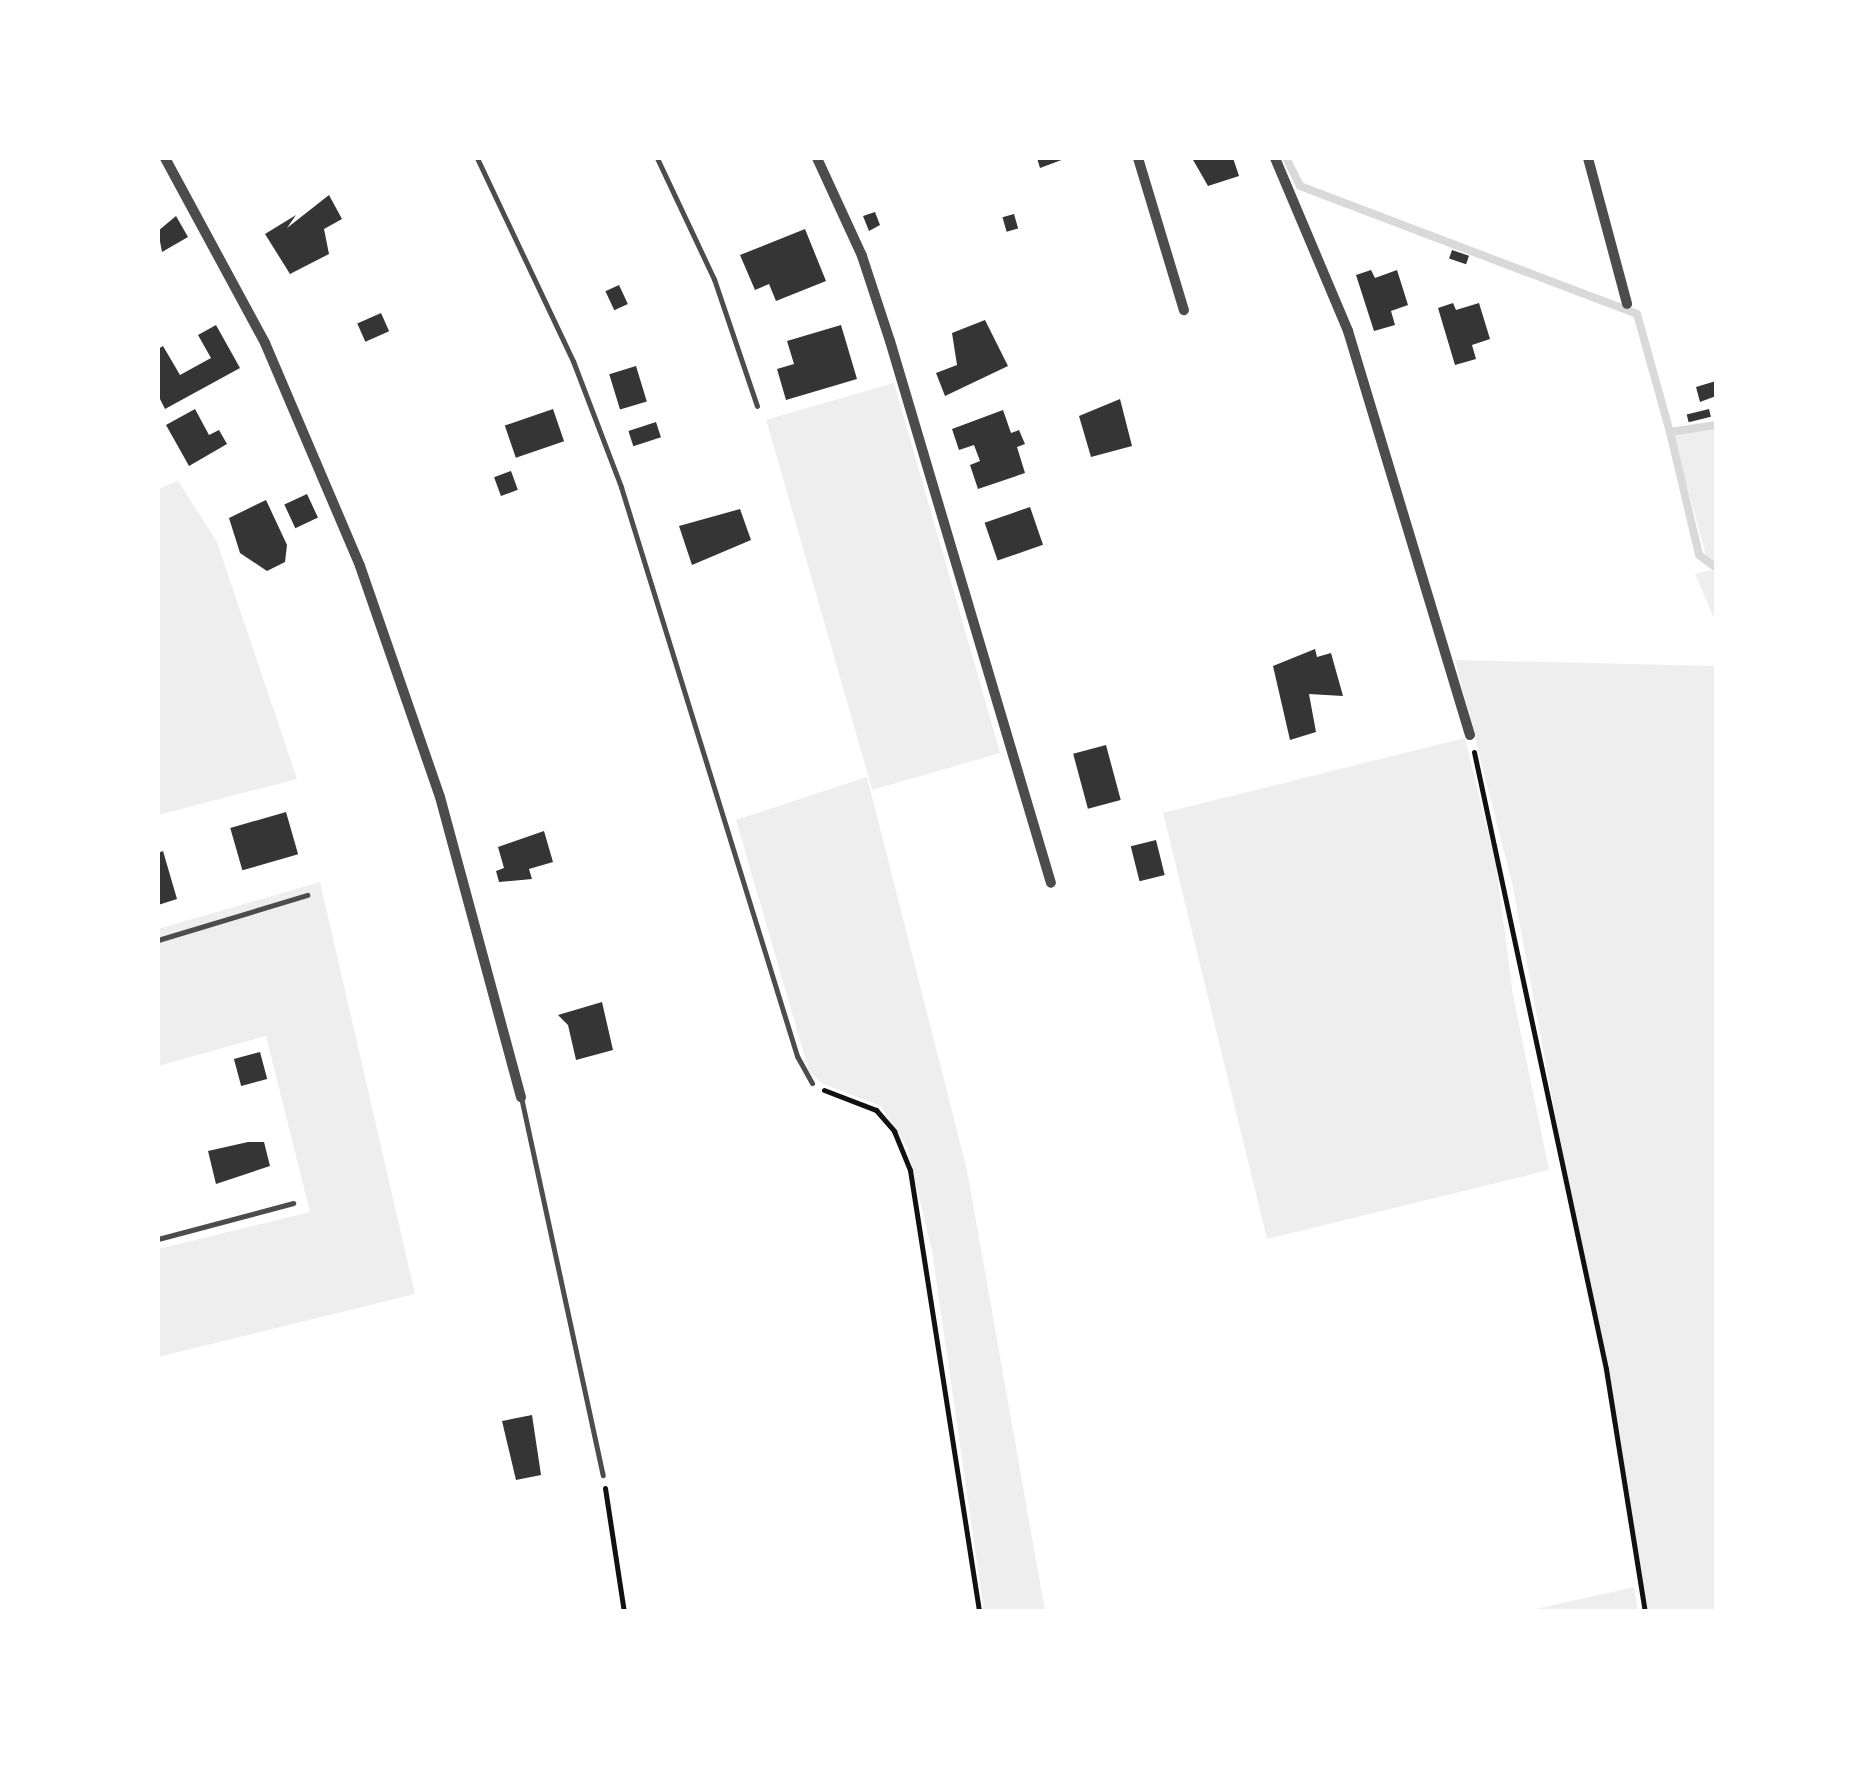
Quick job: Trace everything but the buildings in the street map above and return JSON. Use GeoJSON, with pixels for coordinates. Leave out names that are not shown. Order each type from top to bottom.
{"type":"FeatureCollection","features":[{"type":"Feature","properties":{"kind":"street"},"geometry":{"type":"LineString","coordinates":[[165,158],[264,343],[360,566],[440,797],[522,1097]]}},
{"type":"Feature","properties":{"kind":"street"},"geometry":{"type":"LineString","coordinates":[[816,158],[862,256],[890,341],[1051,884]]}},
{"type":"Feature","properties":{"kind":"street"},"geometry":{"type":"LineString","coordinates":[[1138,158],[1184,310]]}},
{"type":"Feature","properties":{"kind":"street"},"geometry":{"type":"LineString","coordinates":[[1276,158],[1348,331],[1470,735]]}},
{"type":"Feature","properties":{"kind":"street"},"geometry":{"type":"LineString","coordinates":[[1588,158],[1626,304]]}},
{"type":"Feature","properties":{"kind":"lane"},"geometry":{"type":"LineString","coordinates":[[477,158],[573,360],[621,487],[798,1056],[812,1084]]}},
{"type":"Feature","properties":{"kind":"lane"},"geometry":{"type":"LineString","coordinates":[[658,158],[714,278],[757,406]]}},
{"type":"Feature","properties":{"kind":"lane"},"geometry":{"type":"LineString","coordinates":[[158,940],[308,895]]}},
{"type":"Feature","properties":{"kind":"lane"},"geometry":{"type":"LineString","coordinates":[[522,1097],[603,1475]]}},
{"type":"Feature","properties":{"kind":"lane"},"geometry":{"type":"LineString","coordinates":[[158,1239],[292,1203]]}},
{"type":"Feature","properties":{"kind":"path"},"geometry":{"type":"LineString","coordinates":[[1470,735],[1606,1370],[1645,1612]]}},
{"type":"Feature","properties":{"kind":"path"},"geometry":{"type":"LineString","coordinates":[[812,1084],[876,1110],[894,1131],[910,1170],[980,1612]]}},
{"type":"Feature","properties":{"kind":"path"},"geometry":{"type":"LineString","coordinates":[[603,1475],[624,1612]]}},
{"type":"Feature","properties":{"kind":"shaded area"},"geometry":{"type":"Polygon","coordinates":[[[894,383],[1000,753],[872,790],[766,420],[894,383]]]}},
{"type":"Feature","properties":{"kind":"shaded area"},"geometry":{"type":"Polygon","coordinates":[[[1716,429],[1716,565],[1707,559],[1673,434],[1716,429]]]}},
{"type":"Feature","properties":{"kind":"shaded area"},"geometry":{"type":"Polygon","coordinates":[[[178,481],[217,542],[297,779],[158,815],[158,489],[178,481]]]}},
{"type":"Feature","properties":{"kind":"shaded area"},"geometry":{"type":"Polygon","coordinates":[[[1711,570],[1716,574],[1716,623],[1695,574],[1711,570]]]}},
{"type":"Feature","properties":{"kind":"shaded area"},"geometry":{"type":"Polygon","coordinates":[[[1455,660],[1716,666],[1716,1611],[1648,1611],[1512,883],[1455,660]]]}},
{"type":"Feature","properties":{"kind":"shaded area"},"geometry":{"type":"Polygon","coordinates":[[[1465,738],[1496,865],[1513,995],[1549,1170],[1267,1239],[1163,813],[1465,738]]]}},
{"type":"Feature","properties":{"kind":"shaded area"},"geometry":{"type":"Polygon","coordinates":[[[867,777],[967,1170],[1045,1611],[984,1611],[932,1251],[907,1147],[881,1106],[823,1084],[809,1071],[736,820],[867,777]]]}},
{"type":"Feature","properties":{"kind":"shaded area"},"geometry":{"type":"Polygon","coordinates":[[[320,882],[415,1294],[158,1357],[158,1249],[310,1212],[266,1036],[158,1066],[158,929],[320,882]]]}},
{"type":"Feature","properties":{"kind":"shaded area"},"geometry":{"type":"Polygon","coordinates":[[[1634,1587],[1638,1611],[1527,1611],[1634,1587]]]}},
{"type":"Feature","properties":{"kind":"waterway"},"geometry":{"type":"LineString","coordinates":[[1286,158],[1300,186],[1637,314],[1670,432],[1716,425]]}},
{"type":"Feature","properties":{"kind":"waterway"},"geometry":{"type":"LineString","coordinates":[[1670,432],[1699,555],[1716,568]]}}]}
